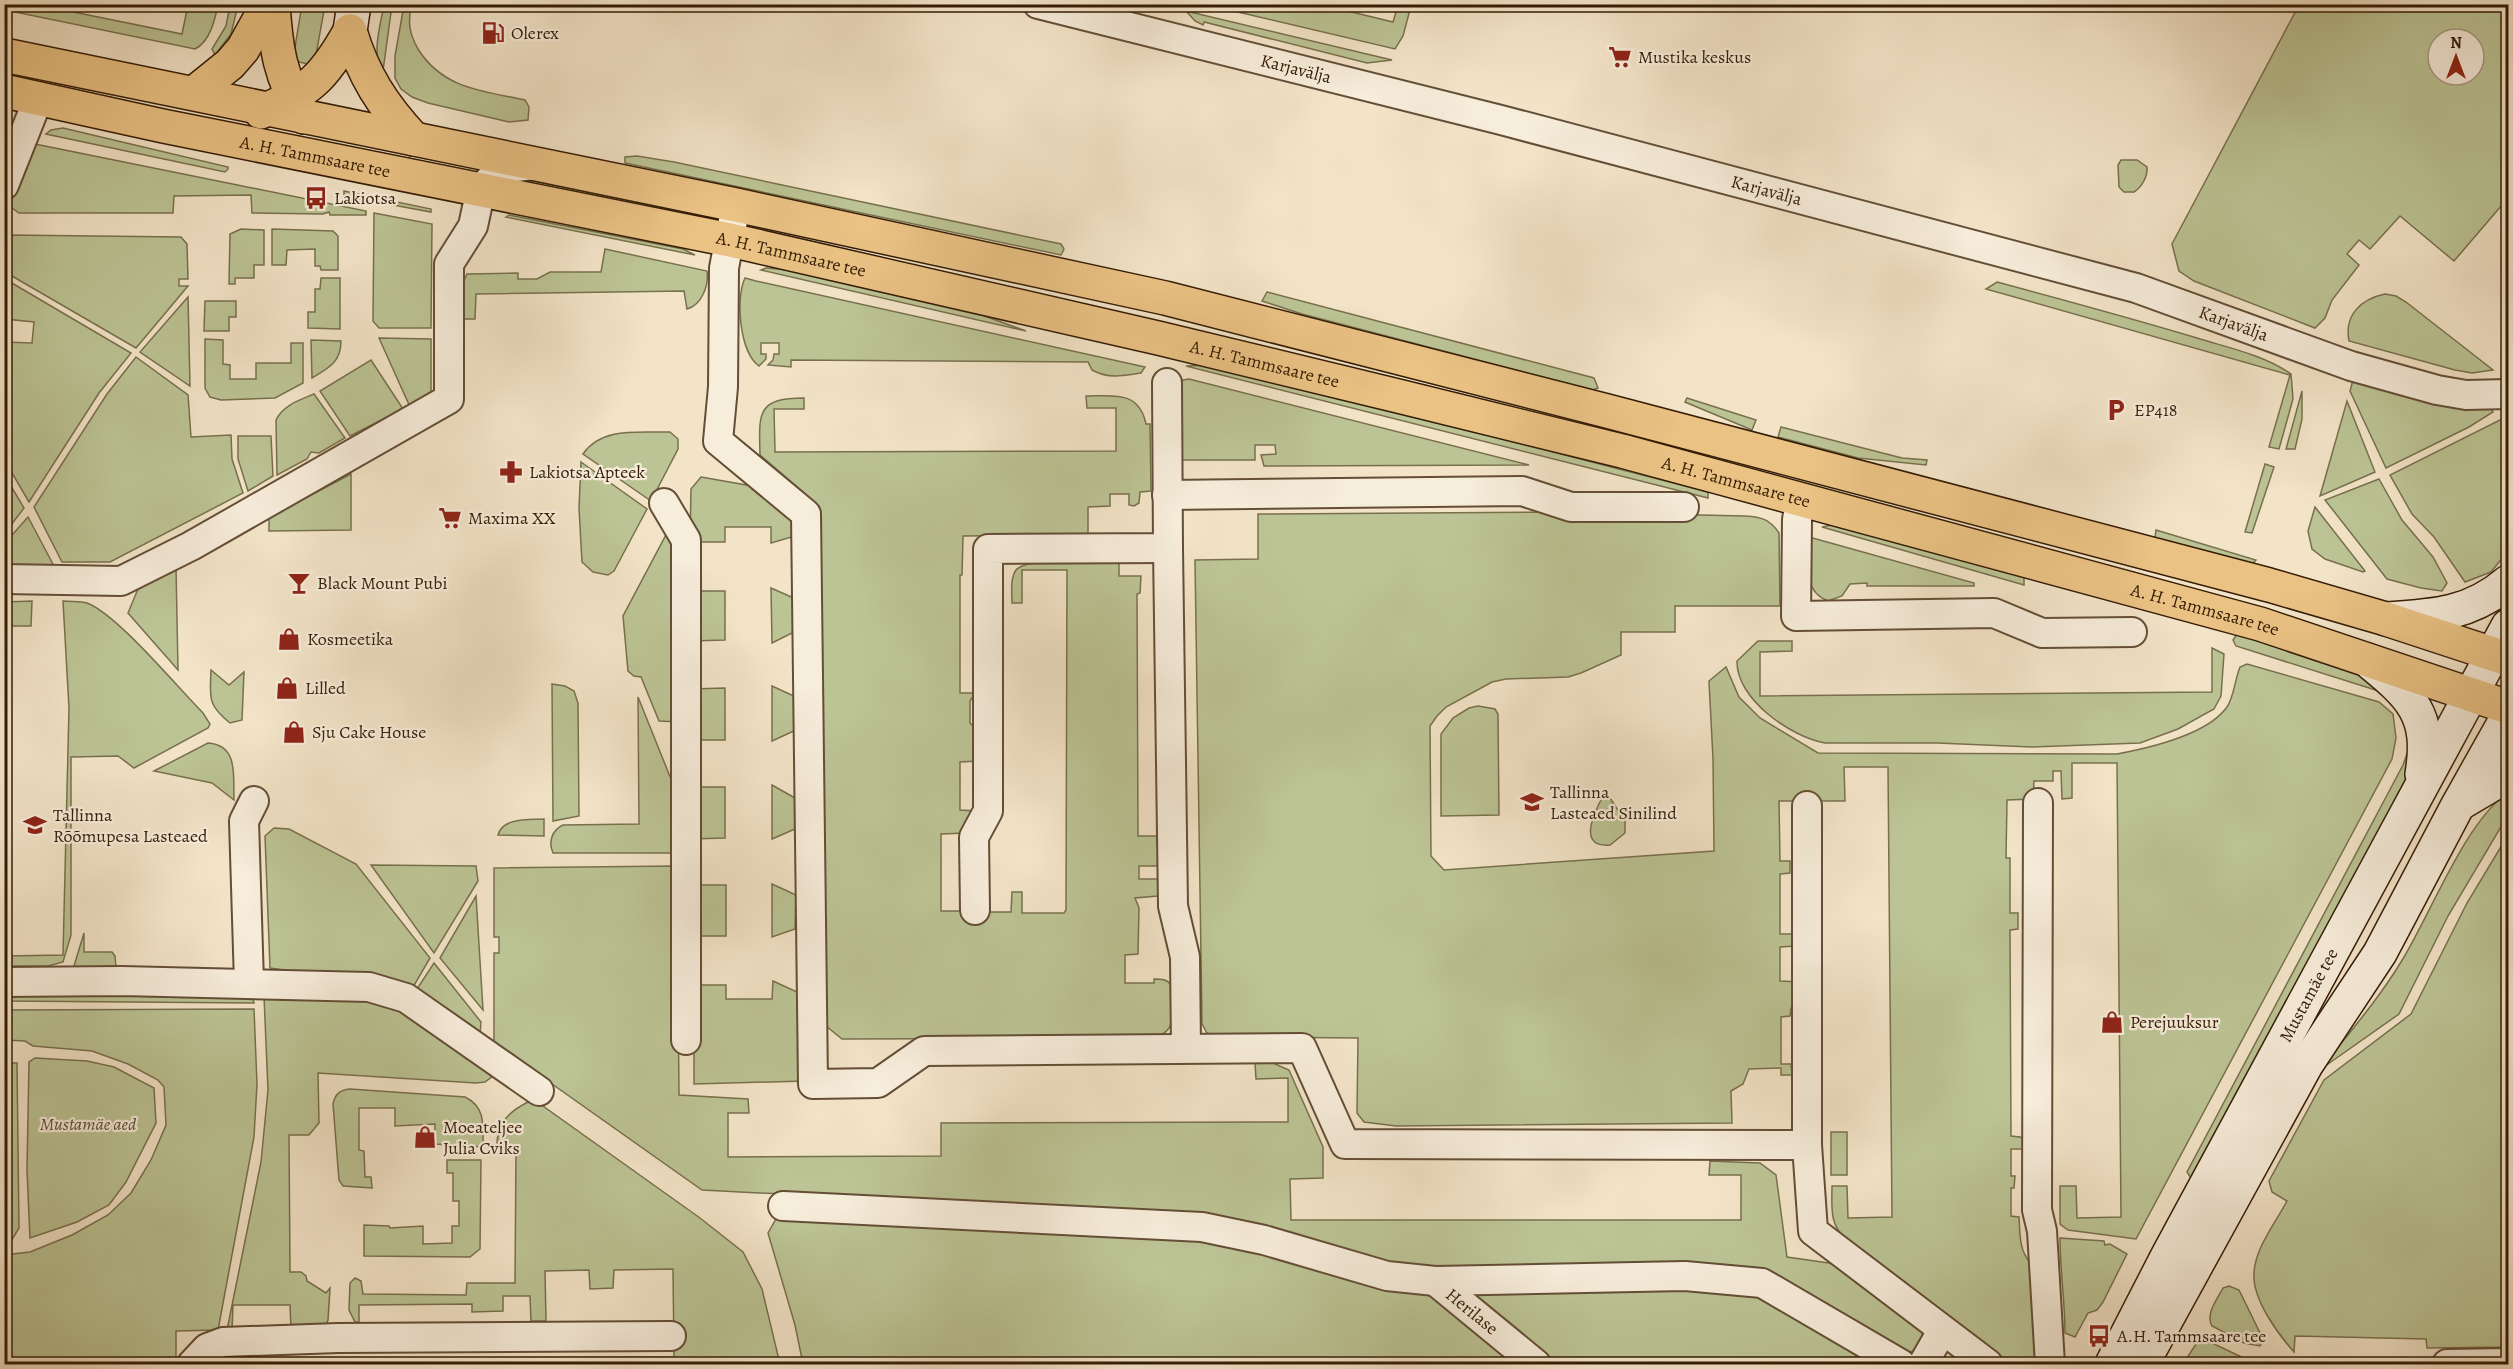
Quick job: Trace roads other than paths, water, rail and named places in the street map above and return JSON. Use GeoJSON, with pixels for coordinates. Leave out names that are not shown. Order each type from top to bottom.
{"type":"FeatureCollection","features":[{"type":"Feature","properties":{"kind":"main road"},"geometry":{"type":"LineString","coordinates":[[194,93],[230,64],[243,49],[268,4]]}},
{"type":"Feature","properties":{"kind":"main road"},"geometry":{"type":"LineString","coordinates":[[273,4],[287,108],[332,160]]}},
{"type":"Feature","properties":{"kind":"main road"},"geometry":{"type":"LineString","coordinates":[[163,126],[238,122],[287,108],[336,57],[352,18]]}},
{"type":"Feature","properties":{"kind":"main road"},"geometry":{"type":"LineString","coordinates":[[352,18],[357,56],[372,87],[390,113],[414,139]]}},
{"type":"Feature","properties":{"kind":"main road","name":"A. H. Tammsaare tee"},"geometry":{"type":"LineString","coordinates":[[4,56],[194,93],[287,108],[534,165],[736,205],[1166,298],[1808,463],[2269,585],[2501,656]]}},
{"type":"Feature","properties":{"kind":"main road","name":"A. H. Tammsaare tee"},"geometry":{"type":"LineString","coordinates":[[4,91],[163,126],[730,240],[1250,360],[1622,451],[2260,624],[2508,707]]}},
{"type":"Feature","properties":{"kind":"main road"},"geometry":{"type":"LineString","coordinates":[[2386,619],[2444,614],[2468,608],[2508,582]]}},
{"type":"Feature","properties":{"kind":"main road","name":"Mustamäe tee"},"geometry":{"type":"LineString","coordinates":[[2112,1365],[2470,694],[2501,656],[2508,626]]}},
{"type":"Feature","properties":{"kind":"main road"},"geometry":{"type":"LineString","coordinates":[[2366,660],[2401,688],[2421,716],[2427,748],[2421,785]]}},
{"type":"Feature","properties":{"kind":"main road","name":"Mustamäe tee"},"geometry":{"type":"LineString","coordinates":[[2142,1365],[2306,1065],[2380,952],[2508,716]]}},
{"type":"Feature","properties":{"kind":"main road"},"geometry":{"type":"LineString","coordinates":[[2458,805],[2508,775]]}},
{"type":"Feature","properties":{"kind":"street","name":"Karjavälja"},"geometry":{"type":"LineString","coordinates":[[1038,4],[1512,123],[2136,288],[2351,366],[2437,390],[2466,395],[2502,391]]}},
{"type":"Feature","properties":{"kind":"street"},"geometry":{"type":"LineString","coordinates":[[4,185],[39,98]]}},
{"type":"Feature","properties":{"kind":"street"},"geometry":{"type":"LineString","coordinates":[[4,579],[121,581],[191,546],[449,399],[449,264],[473,226],[481,189],[494,175],[507,168],[534,165]]}},
{"type":"Feature","properties":{"kind":"street"},"geometry":{"type":"LineString","coordinates":[[736,205],[724,268],[723,387],[718,441],[806,514],[813,1084],[878,1083],[924,1051],[1186,1047],[1302,1048],[1345,1144],[1807,1145]]}},
{"type":"Feature","properties":{"kind":"street"},"geometry":{"type":"LineString","coordinates":[[1167,383],[1173,906],[1185,957],[1186,1047]]}},
{"type":"Feature","properties":{"kind":"street"},"geometry":{"type":"LineString","coordinates":[[1167,495],[1522,491],[1571,507],[1684,507]]}},
{"type":"Feature","properties":{"kind":"street"},"geometry":{"type":"LineString","coordinates":[[1800,499],[1797,520],[1796,616],[1994,613],[2042,633],[2132,632]]}},
{"type":"Feature","properties":{"kind":"street"},"geometry":{"type":"LineString","coordinates":[[664,503],[686,540],[687,1040]]}},
{"type":"Feature","properties":{"kind":"street"},"geometry":{"type":"LineString","coordinates":[[975,910],[974,837],[988,811],[988,549],[1168,548]]}},
{"type":"Feature","properties":{"kind":"street"},"geometry":{"type":"LineString","coordinates":[[249,983],[244,821],[254,801]]}},
{"type":"Feature","properties":{"kind":"street"},"geometry":{"type":"LineString","coordinates":[[2038,803],[2037,1210],[2043,1231],[2050,1365]]}},
{"type":"Feature","properties":{"kind":"street"},"geometry":{"type":"LineString","coordinates":[[1807,806],[1807,1145],[1813,1231],[1988,1365]]}},
{"type":"Feature","properties":{"kind":"street"},"geometry":{"type":"LineString","coordinates":[[4,982],[249,983],[369,987],[406,998],[539,1091]]}},
{"type":"Feature","properties":{"kind":"street"},"geometry":{"type":"LineString","coordinates":[[783,1206],[1202,1227],[1264,1240],[1387,1276],[1436,1281],[1685,1276],[1762,1283],[1901,1365]]}},
{"type":"Feature","properties":{"kind":"street","name":"Herilase"},"geometry":{"type":"LineString","coordinates":[[1436,1281],[1536,1365]]}},
{"type":"Feature","properties":{"kind":"street"},"geometry":{"type":"LineString","coordinates":[[1923,1365],[1942,1331]]}},
{"type":"Feature","properties":{"kind":"street"},"geometry":{"type":"LineString","coordinates":[[192,1365],[207,1348],[223,1342],[338,1338],[671,1336]]}},
{"type":"Feature","properties":{"kind":"street"},"geometry":{"type":"LineString","coordinates":[[2447,1365],[2508,1364]]}},
{"type":"Feature","properties":{"kind":"place","name":"Olerex"},"geometry":{"type":"Point","coordinates":[493,33]}},
{"type":"Feature","properties":{"kind":"place","name":"Mustika keskus"},"geometry":{"type":"Point","coordinates":[1620,57]}},
{"type":"Feature","properties":{"kind":"place","name":"Lakiotsa"},"geometry":{"type":"Point","coordinates":[316,198]}},
{"type":"Feature","properties":{"kind":"place","name":"EP418"},"geometry":{"type":"Point","coordinates":[2116,410]}},
{"type":"Feature","properties":{"kind":"place","name":"Lakiotsa Apteek"},"geometry":{"type":"Point","coordinates":[511,472]}},
{"type":"Feature","properties":{"kind":"place","name":"Maxima XX"},"geometry":{"type":"Point","coordinates":[450,518]}},
{"type":"Feature","properties":{"kind":"place","name":"Black Mount Pubi"},"geometry":{"type":"Point","coordinates":[299,583]}},
{"type":"Feature","properties":{"kind":"place","name":"Kosmeetika"},"geometry":{"type":"Point","coordinates":[289,639]}},
{"type":"Feature","properties":{"kind":"place","name":"Lilled"},"geometry":{"type":"Point","coordinates":[287,688]}},
{"type":"Feature","properties":{"kind":"place","name":"Sju Cake House"},"geometry":{"type":"Point","coordinates":[294,732]}},
{"type":"Feature","properties":{"kind":"place","name":"Tallinna Lasteaed Sinilind"},"geometry":{"type":"Point","coordinates":[1532,802]}},
{"type":"Feature","properties":{"kind":"place","name":"Tallinna Rõõmupesa Lasteaed"},"geometry":{"type":"Point","coordinates":[35,825]}},
{"type":"Feature","properties":{"kind":"place","name":"Perejuuksur"},"geometry":{"type":"Point","coordinates":[2112,1022]}},
{"type":"Feature","properties":{"kind":"place","name":"Moeateljee Julia Cviks"},"geometry":{"type":"Point","coordinates":[425,1137]}},
{"type":"Feature","properties":{"kind":"place","name":"A.H. Tammsaare tee"},"geometry":{"type":"Point","coordinates":[2099,1336]}},
{"type":"Feature","properties":{"kind":"park label","name":"Mustamäe aed"},"geometry":{"type":"Point","coordinates":[88,1124]}}]}
